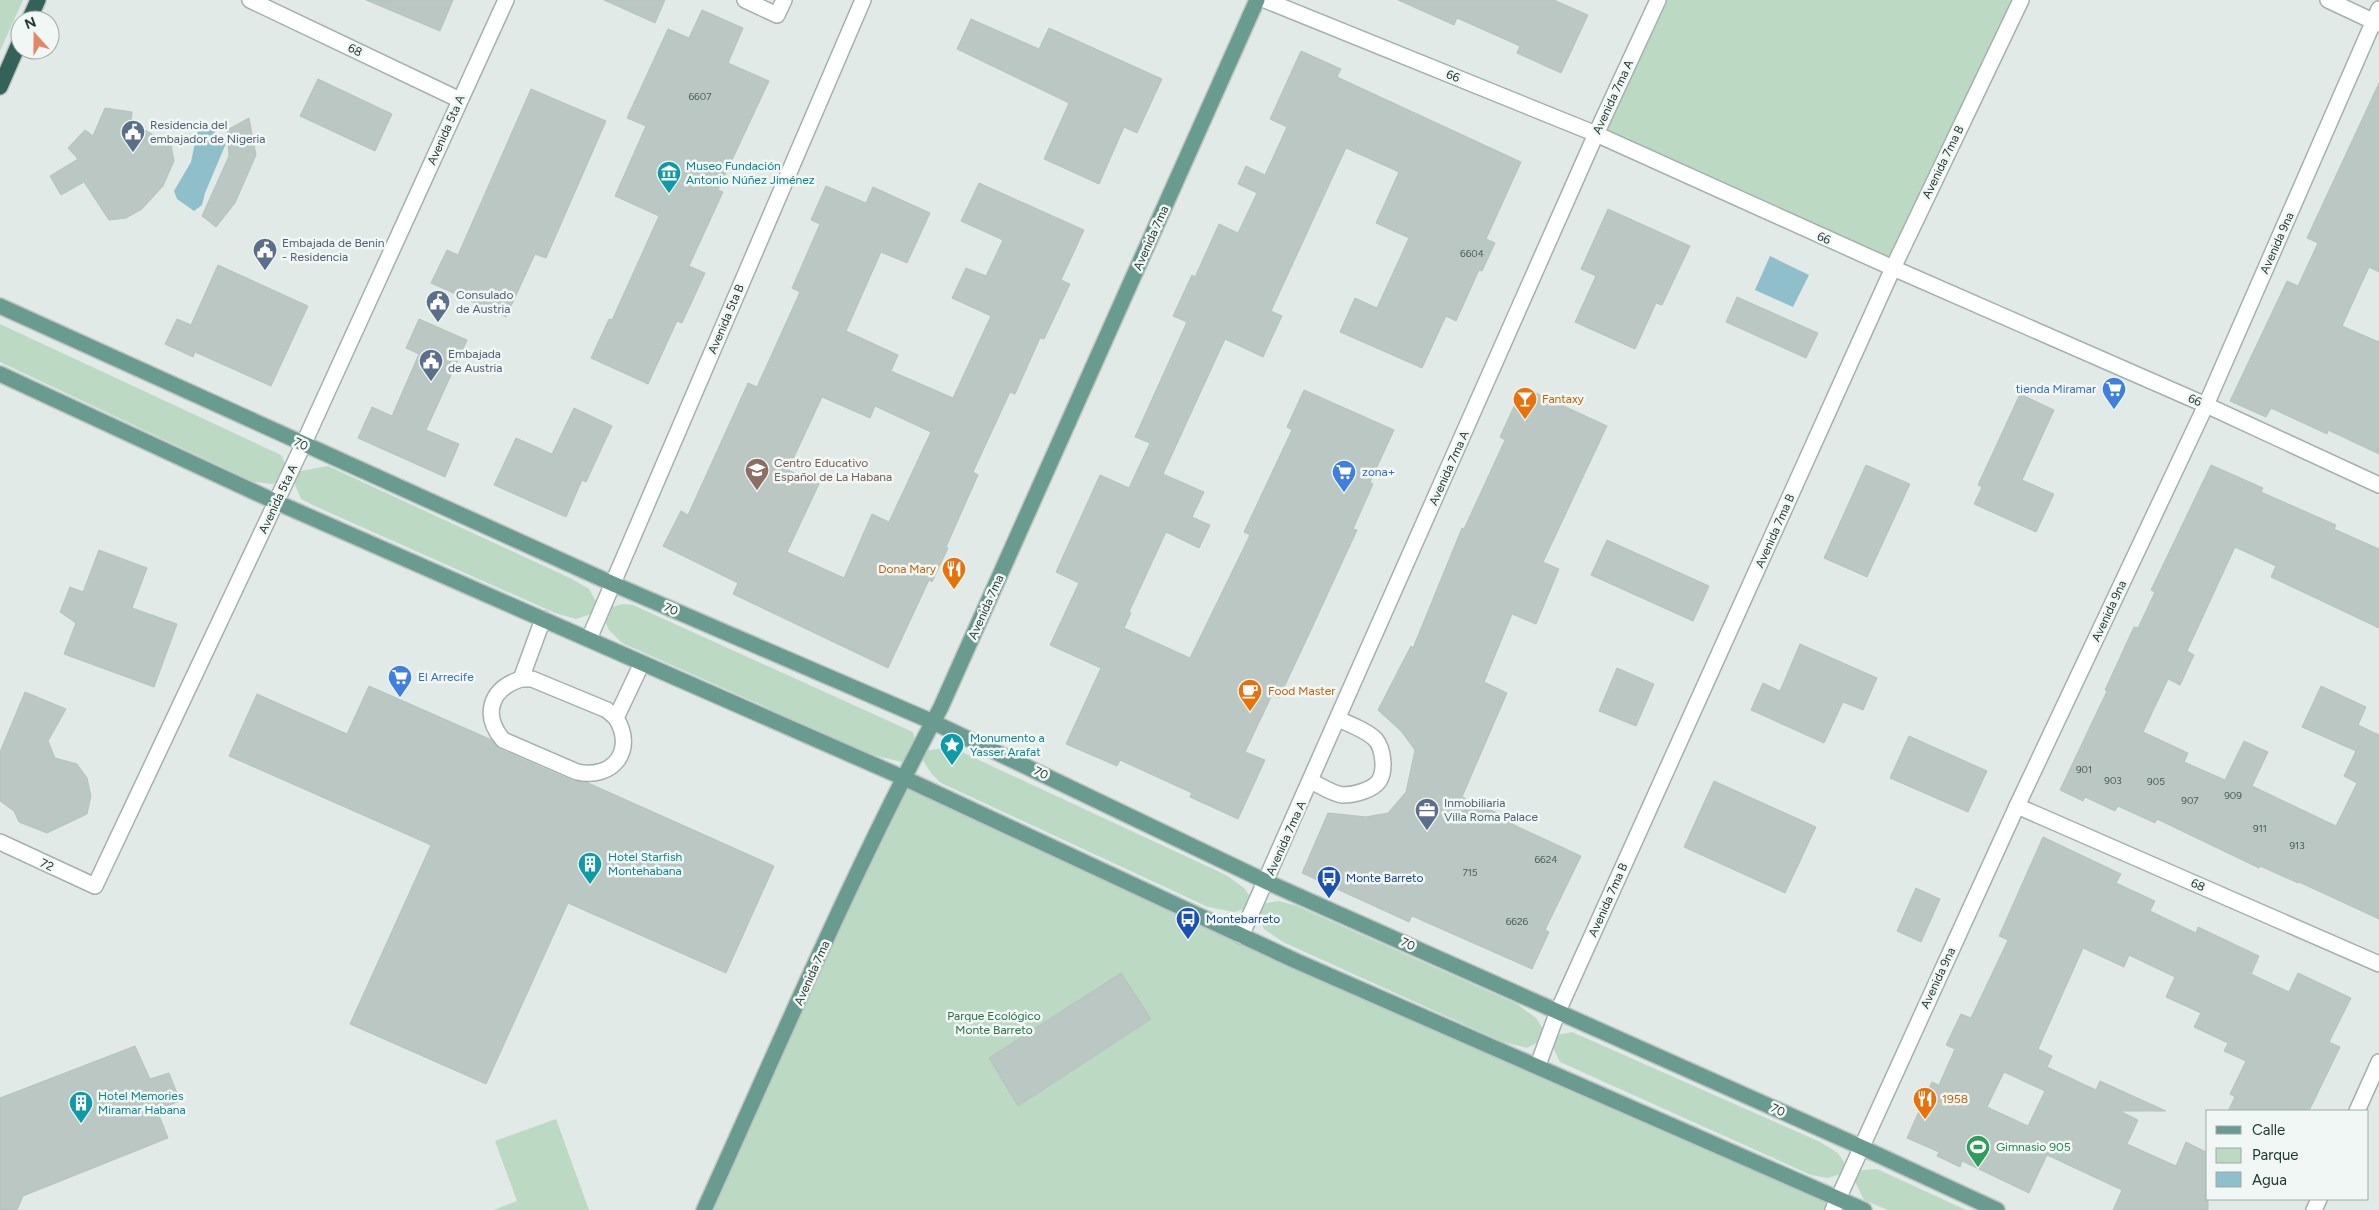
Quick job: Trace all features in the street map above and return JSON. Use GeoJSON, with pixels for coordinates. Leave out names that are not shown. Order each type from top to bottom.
{"type":"FeatureCollection","features":[{"type":"Feature","properties":{"kind":"highway"},"geometry":{"type":"LineString","coordinates":[[0,87],[12,60]]}},
{"type":"Feature","properties":{"kind":"main road","name":"Avenida 7ma"},"geometry":{"type":"LineString","coordinates":[[704,1210],[848,893],[933,722],[1257,0]]}},
{"type":"Feature","properties":{"kind":"main road","name":"70"},"geometry":{"type":"LineString","coordinates":[[0,306],[611,583],[933,722],[1267,882],[1861,1147],[1997,1210]]}},
{"type":"Feature","properties":{"kind":"main road"},"geometry":{"type":"LineString","coordinates":[[0,374],[276,502],[904,778],[1241,936],[1538,1065],[1836,1204],[1864,1210]]}},
{"type":"Feature","properties":{"kind":"street","name":"68"},"geometry":{"type":"LineString","coordinates":[[250,0],[460,100]]}},
{"type":"Feature","properties":{"kind":"street","name":"Avenida 5ta A"},"geometry":{"type":"LineString","coordinates":[[95,886],[303,445],[506,0]]}},
{"type":"Feature","properties":{"kind":"street"},"geometry":{"type":"LineString","coordinates":[[744,0],[777,15],[784,0]]}},
{"type":"Feature","properties":{"kind":"street","name":"Avenida 5ta B"},"geometry":{"type":"LineString","coordinates":[[589,639],[611,583],[863,0]]}},
{"type":"Feature","properties":{"kind":"street","name":"66"},"geometry":{"type":"LineString","coordinates":[[1265,0],[1596,134],[1893,268],[2206,405],[2379,486]]}},
{"type":"Feature","properties":{"kind":"street","name":"Avenida 7ma A"},"geometry":{"type":"LineString","coordinates":[[1241,936],[1267,882],[1596,134],[1658,0]]}},
{"type":"Feature","properties":{"kind":"street","name":"Avenida 7ma B"},"geometry":{"type":"LineString","coordinates":[[1538,1065],[1558,1011],[1893,268],[2021,0]]}},
{"type":"Feature","properties":{"kind":"street"},"geometry":{"type":"LineString","coordinates":[[2328,0],[2377,18]]}},
{"type":"Feature","properties":{"kind":"street","name":"Avenida 9na"},"geometry":{"type":"LineString","coordinates":[[1836,1204],[2017,806],[2206,405],[2377,18]]}},
{"type":"Feature","properties":{"kind":"street"},"geometry":{"type":"LineString","coordinates":[[521,679],[543,619]]}},
{"type":"Feature","properties":{"kind":"street"},"geometry":{"type":"LineString","coordinates":[[616,718],[642,663]]}},
{"type":"Feature","properties":{"kind":"street"},"geometry":{"type":"LineString","coordinates":[[521,679],[532,679],[607,710],[622,727],[623,748],[618,760],[609,769],[588,775],[503,740],[496,732],[492,721],[491,710],[494,699],[506,686],[521,679]]}},
{"type":"Feature","properties":{"kind":"street"},"geometry":{"type":"LineString","coordinates":[[1311,782],[1342,795],[1355,794],[1368,789],[1379,781],[1382,768],[1382,751],[1375,738],[1338,719]]}},
{"type":"Feature","properties":{"kind":"street","name":"68"},"geometry":{"type":"LineString","coordinates":[[2017,806],[2379,964]]}},
{"type":"Feature","properties":{"kind":"street","name":"72"},"geometry":{"type":"LineString","coordinates":[[0,842],[95,886]]}},
{"type":"Feature","properties":{"kind":"street"},"geometry":{"type":"LineString","coordinates":[[2357,1110],[2379,1062]]}},
{"type":"Feature","properties":{"kind":"green space"},"geometry":{"type":"Polygon","coordinates":[[[0,0],[23,0],[18,10],[10,10],[10,29],[0,51],[0,0]]]}},
{"type":"Feature","properties":{"kind":"green space"},"geometry":{"type":"Polygon","coordinates":[[[1658,0],[2021,0],[1893,268],[1596,134],[1658,0]]]}},
{"type":"Feature","properties":{"kind":"green space"},"geometry":{"type":"Polygon","coordinates":[[[0,324],[281,455],[290,473],[273,484],[254,482],[0,362],[0,324]]]}},
{"type":"Feature","properties":{"kind":"green space"},"geometry":{"type":"Polygon","coordinates":[[[328,466],[572,579],[589,589],[601,610],[623,604],[633,605],[913,732],[918,752],[902,762],[873,755],[622,643],[609,630],[600,611],[576,619],[555,613],[317,507],[301,499],[290,473],[328,466]]]}},
{"type":"Feature","properties":{"kind":"green space"},"geometry":{"type":"Polygon","coordinates":[[[951,747],[1226,875],[1244,888],[1256,905],[1234,912],[1208,907],[941,783],[931,773],[918,752],[951,747]]]}},
{"type":"Feature","properties":{"kind":"green space","name":"Parque Ecológico Monte Barreto"},"geometry":{"type":"Polygon","coordinates":[[[904,778],[1838,1198],[1833,1210],[704,1210],[904,778]]]}},
{"type":"Feature","properties":{"kind":"green space"},"geometry":{"type":"Polygon","coordinates":[[[1279,901],[1297,906],[1517,1004],[1536,1018],[1548,1037],[1527,1048],[1503,1042],[1283,942],[1264,929],[1256,905],[1279,901]]]}},
{"type":"Feature","properties":{"kind":"green space"},"geometry":{"type":"Polygon","coordinates":[[[1572,1032],[1820,1142],[1838,1153],[1850,1171],[1828,1178],[1811,1175],[1560,1062],[1548,1037],[1572,1032]]]}},
{"type":"Feature","properties":{"kind":"green space"},"geometry":{"type":"Polygon","coordinates":[[[556,1119],[589,1210],[494,1210],[517,1201],[495,1141],[556,1119]]]}},
{"type":"Feature","properties":{"kind":"green space"},"geometry":{"type":"Polygon","coordinates":[[[1877,1169],[1966,1210],[1888,1210],[1864,1200],[1850,1171],[1877,1169]]]}},
{"type":"Feature","properties":{"kind":"water"},"geometry":{"type":"Polygon","coordinates":[[[206,125],[227,141],[205,193],[202,205],[194,211],[177,199],[174,191],[191,162],[197,133],[206,125]]]}},
{"type":"Feature","properties":{"kind":"water"},"geometry":{"type":"Polygon","coordinates":[[[1770,256],[1809,275],[1793,307],[1755,290],[1770,256]]]}},
{"type":"Feature","properties":{"kind":"building"},"geometry":{"type":"Polygon","coordinates":[[[366,0],[453,0],[440,31],[366,0]]]}},
{"type":"Feature","properties":{"kind":"building"},"geometry":{"type":"Polygon","coordinates":[[[604,0],[665,0],[655,23],[604,0]]]}},
{"type":"Feature","properties":{"kind":"building"},"geometry":{"type":"Polygon","coordinates":[[[1398,0],[1554,0],[1588,15],[1561,73],[1517,53],[1520,46],[1457,18],[1454,25],[1398,0]]]}},
{"type":"Feature","properties":{"kind":"building"},"geometry":{"type":"Polygon","coordinates":[[[702,10],[743,28],[728,63],[769,81],[718,190],[723,192],[689,266],[705,273],[682,323],[677,321],[648,384],[591,358],[609,319],[612,320],[659,216],[615,196],[646,126],[627,118],[668,29],[689,38],[702,10]]]}},
{"type":"Feature","properties":{"kind":"building"},"geometry":{"type":"Polygon","coordinates":[[[971,19],[1039,49],[1049,28],[1162,79],[1137,133],[1124,127],[1099,184],[1044,159],[1069,103],[957,49],[971,19]]]}},
{"type":"Feature","properties":{"kind":"building"},"geometry":{"type":"Polygon","coordinates":[[[1301,51],[1341,69],[1337,77],[1521,162],[1486,239],[1495,243],[1482,271],[1479,270],[1456,321],[1446,316],[1422,368],[1340,332],[1355,298],[1377,308],[1409,238],[1376,223],[1399,172],[1346,148],[1271,311],[1282,316],[1263,357],[1225,339],[1163,474],[1204,492],[1192,517],[1210,525],[1199,548],[1166,532],[1129,612],[1131,613],[1124,628],[1190,658],[1250,535],[1244,532],[1292,430],[1287,427],[1304,390],[1394,430],[1370,482],[1373,484],[1353,529],[1357,530],[1310,632],[1279,698],[1272,695],[1245,752],[1265,760],[1238,819],[1190,797],[1192,793],[1120,760],[1117,766],[1066,744],[1101,668],[1050,645],[1079,583],[1056,572],[1100,475],[1129,488],[1150,443],[1135,437],[1187,322],[1173,316],[1192,275],[1195,277],[1219,224],[1238,233],[1257,193],[1238,184],[1246,166],[1265,175],[1287,127],[1270,119],[1301,51]]]}},
{"type":"Feature","properties":{"kind":"building"},"geometry":{"type":"Polygon","coordinates":[[[318,79],[392,114],[375,151],[300,116],[318,79]]]}},
{"type":"Feature","properties":{"kind":"building"},"geometry":{"type":"Polygon","coordinates":[[[2379,83],[2379,272],[2369,267],[2342,326],[2379,342],[2379,454],[2328,430],[2327,434],[2271,408],[2266,417],[2230,401],[2287,281],[2298,286],[2318,243],[2307,238],[2379,83]]]}},
{"type":"Feature","properties":{"kind":"building"},"geometry":{"type":"Polygon","coordinates":[[[531,89],[606,121],[546,258],[535,254],[506,317],[431,283],[447,250],[458,255],[531,89]]]}},
{"type":"Feature","properties":{"kind":"building"},"geometry":{"type":"Polygon","coordinates":[[[105,108],[132,112],[131,122],[171,145],[174,161],[163,186],[142,209],[126,218],[109,220],[84,182],[61,195],[50,176],[78,159],[68,148],[85,130],[93,136],[105,108]]]}},
{"type":"Feature","properties":{"kind":"building"},"geometry":{"type":"Polygon","coordinates":[[[249,118],[256,155],[235,203],[216,227],[202,216],[229,156],[227,130],[249,118]]]}},
{"type":"Feature","properties":{"kind":"building"},"geometry":{"type":"Polygon","coordinates":[[[979,183],[1084,230],[1061,280],[1070,284],[1044,339],[1040,338],[1015,394],[1010,392],[973,472],[978,475],[946,547],[948,548],[932,582],[929,580],[888,668],[733,594],[738,583],[663,546],[681,511],[688,515],[748,383],[757,387],[800,292],[792,288],[820,224],[811,220],[826,186],[866,203],[873,187],[930,213],[907,263],[881,252],[846,331],[898,355],[891,371],[953,398],[991,316],[952,298],[966,268],[986,276],[1003,240],[961,221],[979,183]],[[822,397],[788,470],[819,484],[787,552],[844,578],[872,514],[889,522],[931,432],[875,406],[870,418],[822,397]]]}},
{"type":"Feature","properties":{"kind":"building"},"geometry":{"type":"Polygon","coordinates":[[[1608,209],[1690,246],[1662,305],[1656,303],[1635,349],[1575,322],[1596,276],[1581,269],[1608,209]]]}},
{"type":"Feature","properties":{"kind":"building"},"geometry":{"type":"Polygon","coordinates":[[[218,265],[308,306],[271,386],[195,352],[193,357],[165,344],[177,319],[191,325],[218,265]]]}},
{"type":"Feature","properties":{"kind":"building"},"geometry":{"type":"Polygon","coordinates":[[[1737,297],[1818,333],[1806,358],[1726,322],[1737,297]]]}},
{"type":"Feature","properties":{"kind":"building"},"geometry":{"type":"Polygon","coordinates":[[[419,319],[467,340],[426,430],[459,444],[445,477],[358,438],[372,407],[392,416],[419,354],[406,348],[419,319]]]}},
{"type":"Feature","properties":{"kind":"building"},"geometry":{"type":"Polygon","coordinates":[[[1523,387],[1607,426],[1543,562],[1559,569],[1536,624],[1512,614],[1484,682],[1507,693],[1462,797],[1515,821],[1514,825],[1581,856],[1545,930],[1549,932],[1532,969],[1412,916],[1409,922],[1302,873],[1328,813],[1366,817],[1388,813],[1406,792],[1415,750],[1401,731],[1378,710],[1411,646],[1413,648],[1462,528],[1464,529],[1505,440],[1500,437],[1523,387]]]}},
{"type":"Feature","properties":{"kind":"building"},"geometry":{"type":"Polygon","coordinates":[[[2020,394],[2054,410],[2022,480],[2054,494],[2036,532],[1974,504],[1982,487],[1978,485],[2020,394]]]}},
{"type":"Feature","properties":{"kind":"building"},"geometry":{"type":"Polygon","coordinates":[[[574,408],[612,426],[586,482],[582,480],[566,517],[494,485],[516,438],[552,454],[574,408]]]}},
{"type":"Feature","properties":{"kind":"building"},"geometry":{"type":"Polygon","coordinates":[[[1866,465],[1910,484],[1867,577],[1824,558],[1866,465]]]}},
{"type":"Feature","properties":{"kind":"building"},"geometry":{"type":"Polygon","coordinates":[[[2211,465],[2263,488],[2261,492],[2336,525],[2334,529],[2379,549],[2379,628],[2271,577],[2276,566],[2235,547],[2187,651],[2194,655],[2180,685],[2168,679],[2143,732],[2188,753],[2184,762],[2225,780],[2244,741],[2268,752],[2252,786],[2336,826],[2357,783],[2344,776],[2356,751],[2302,727],[2321,686],[2366,707],[2358,725],[2379,735],[2379,919],[2299,882],[2260,866],[2259,868],[2157,819],[2155,823],[2118,806],[2115,811],[2085,797],[2083,801],[2060,790],[2107,691],[2105,690],[2134,627],[2138,628],[2155,592],[2151,590],[2211,465]]]}},
{"type":"Feature","properties":{"kind":"building"},"geometry":{"type":"Polygon","coordinates":[[[1607,540],[1709,586],[1693,621],[1591,575],[1607,540]]]}},
{"type":"Feature","properties":{"kind":"building"},"geometry":{"type":"Polygon","coordinates":[[[99,550],[147,568],[132,608],[177,624],[154,687],[64,654],[76,623],[60,612],[70,587],[83,592],[99,550]]]}},
{"type":"Feature","properties":{"kind":"building"},"geometry":{"type":"Polygon","coordinates":[[[1800,644],[1877,678],[1863,710],[1843,702],[1824,743],[1751,710],[1763,683],[1780,691],[1800,644]]]}},
{"type":"Feature","properties":{"kind":"building"},"geometry":{"type":"Polygon","coordinates":[[[1617,668],[1654,684],[1636,726],[1599,711],[1617,668]]]}},
{"type":"Feature","properties":{"kind":"building","name":"Hotel Starfish Montehabana"},"geometry":{"type":"Polygon","coordinates":[[[369,686],[492,740],[499,749],[573,781],[586,782],[774,866],[726,973],[568,903],[486,1084],[350,1024],[431,845],[229,756],[257,694],[347,734],[369,686]]]}},
{"type":"Feature","properties":{"kind":"building"},"geometry":{"type":"Polygon","coordinates":[[[25,692],[66,709],[48,741],[55,758],[77,764],[87,778],[91,796],[87,814],[47,833],[19,822],[14,811],[0,801],[0,752],[25,692]]]}},
{"type":"Feature","properties":{"kind":"building"},"geometry":{"type":"Polygon","coordinates":[[[1909,736],[1987,771],[1968,812],[1890,778],[1909,736]]]}},
{"type":"Feature","properties":{"kind":"building"},"geometry":{"type":"Polygon","coordinates":[[[1714,781],[1816,827],[1785,893],[1684,847],[1714,781]]]}},
{"type":"Feature","properties":{"kind":"building"},"geometry":{"type":"Polygon","coordinates":[[[2043,837],[2121,874],[2116,883],[2155,901],[2150,911],[2196,933],[2198,927],[2259,956],[2251,974],[2289,992],[2298,973],[2351,998],[2329,1042],[2340,1047],[2309,1110],[2228,1110],[2235,1097],[2230,1094],[2246,1061],[2224,1051],[2228,1043],[2194,1027],[2201,1013],[2166,997],[2175,977],[2129,955],[2124,967],[2083,948],[2038,1049],[2052,1056],[2047,1067],[2096,1090],[2100,1081],[2166,1111],[2120,1111],[2138,1120],[2127,1144],[2176,1166],[2186,1142],[2206,1152],[2206,1200],[2208,1200],[2208,1210],[2113,1210],[2122,1190],[2047,1155],[2029,1193],[1962,1161],[1960,1167],[1937,1156],[1939,1152],[1907,1138],[1932,1082],[1939,1085],[1955,1049],[1946,1045],[1961,1014],[1971,1018],[2008,940],[1999,936],[2043,837]],[[2004,1072],[1987,1107],[2028,1126],[2045,1091],[2004,1072]]]}},
{"type":"Feature","properties":{"kind":"building"},"geometry":{"type":"Polygon","coordinates":[[[1916,888],[1940,899],[1921,942],[1897,931],[1916,888]]]}},
{"type":"Feature","properties":{"kind":"building"},"geometry":{"type":"Polygon","coordinates":[[[1121,973],[1151,1019],[1018,1106],[989,1058],[1121,973]]]}},
{"type":"Feature","properties":{"kind":"building","name":"Hotel Memories Miramar Habana"},"geometry":{"type":"Polygon","coordinates":[[[135,1046],[150,1079],[169,1073],[180,1101],[157,1110],[168,1138],[23,1196],[17,1210],[0,1210],[0,1098],[135,1046]]]}},
{"type":"Feature","properties":{"kind":"place","name":"Residencia del embajador de Nigeria"},"geometry":{"type":"Point","coordinates":[133,153]}},
{"type":"Feature","properties":{"kind":"place","name":"Museo Fundación Antonio Núñez Jiménez"},"geometry":{"type":"Point","coordinates":[669,194]}},
{"type":"Feature","properties":{"kind":"place","name":"Embajada de Benin - Residencia"},"geometry":{"type":"Point","coordinates":[265,271]}},
{"type":"Feature","properties":{"kind":"place","name":"Consulado de Austria"},"geometry":{"type":"Point","coordinates":[438,323]}},
{"type":"Feature","properties":{"kind":"place","name":"Embajada de Austria"},"geometry":{"type":"Point","coordinates":[431,382]}},
{"type":"Feature","properties":{"kind":"place","name":"tienda Miramar"},"geometry":{"type":"Point","coordinates":[2114,410]}},
{"type":"Feature","properties":{"kind":"place","name":"Fantaxy"},"geometry":{"type":"Point","coordinates":[1525,420]}},
{"type":"Feature","properties":{"kind":"place","name":"Centro Educativo Español de La Habana"},"geometry":{"type":"Point","coordinates":[757,491]}},
{"type":"Feature","properties":{"kind":"place","name":"zona+"},"geometry":{"type":"Point","coordinates":[1344,493]}},
{"type":"Feature","properties":{"kind":"place","name":"Dona Mary"},"geometry":{"type":"Point","coordinates":[954,590]}},
{"type":"Feature","properties":{"kind":"place","name":"El Arrecife"},"geometry":{"type":"Point","coordinates":[400,698]}},
{"type":"Feature","properties":{"kind":"place","name":"Food Master"},"geometry":{"type":"Point","coordinates":[1250,712]}},
{"type":"Feature","properties":{"kind":"place","name":"Monumento a Yasser Arafat"},"geometry":{"type":"Point","coordinates":[952,766]}},
{"type":"Feature","properties":{"kind":"place","name":"Inmobiliaria Villa Roma Palace"},"geometry":{"type":"Point","coordinates":[1427,831]}},
{"type":"Feature","properties":{"kind":"place","name":"Hotel Starfish Montehabana"},"geometry":{"type":"Point","coordinates":[590,885]}},
{"type":"Feature","properties":{"kind":"place","name":"Monte Barreto"},"geometry":{"type":"Point","coordinates":[1329,899]}},
{"type":"Feature","properties":{"kind":"place","name":"Montebarreto"},"geometry":{"type":"Point","coordinates":[1188,940]}},
{"type":"Feature","properties":{"kind":"place","name":"1958"},"geometry":{"type":"Point","coordinates":[1925,1120]}},
{"type":"Feature","properties":{"kind":"place","name":"Hotel Memories Miramar Habana"},"geometry":{"type":"Point","coordinates":[81,1124]}},
{"type":"Feature","properties":{"kind":"place","name":"Gimnasio 905"},"geometry":{"type":"Point","coordinates":[1978,1168]}}]}
